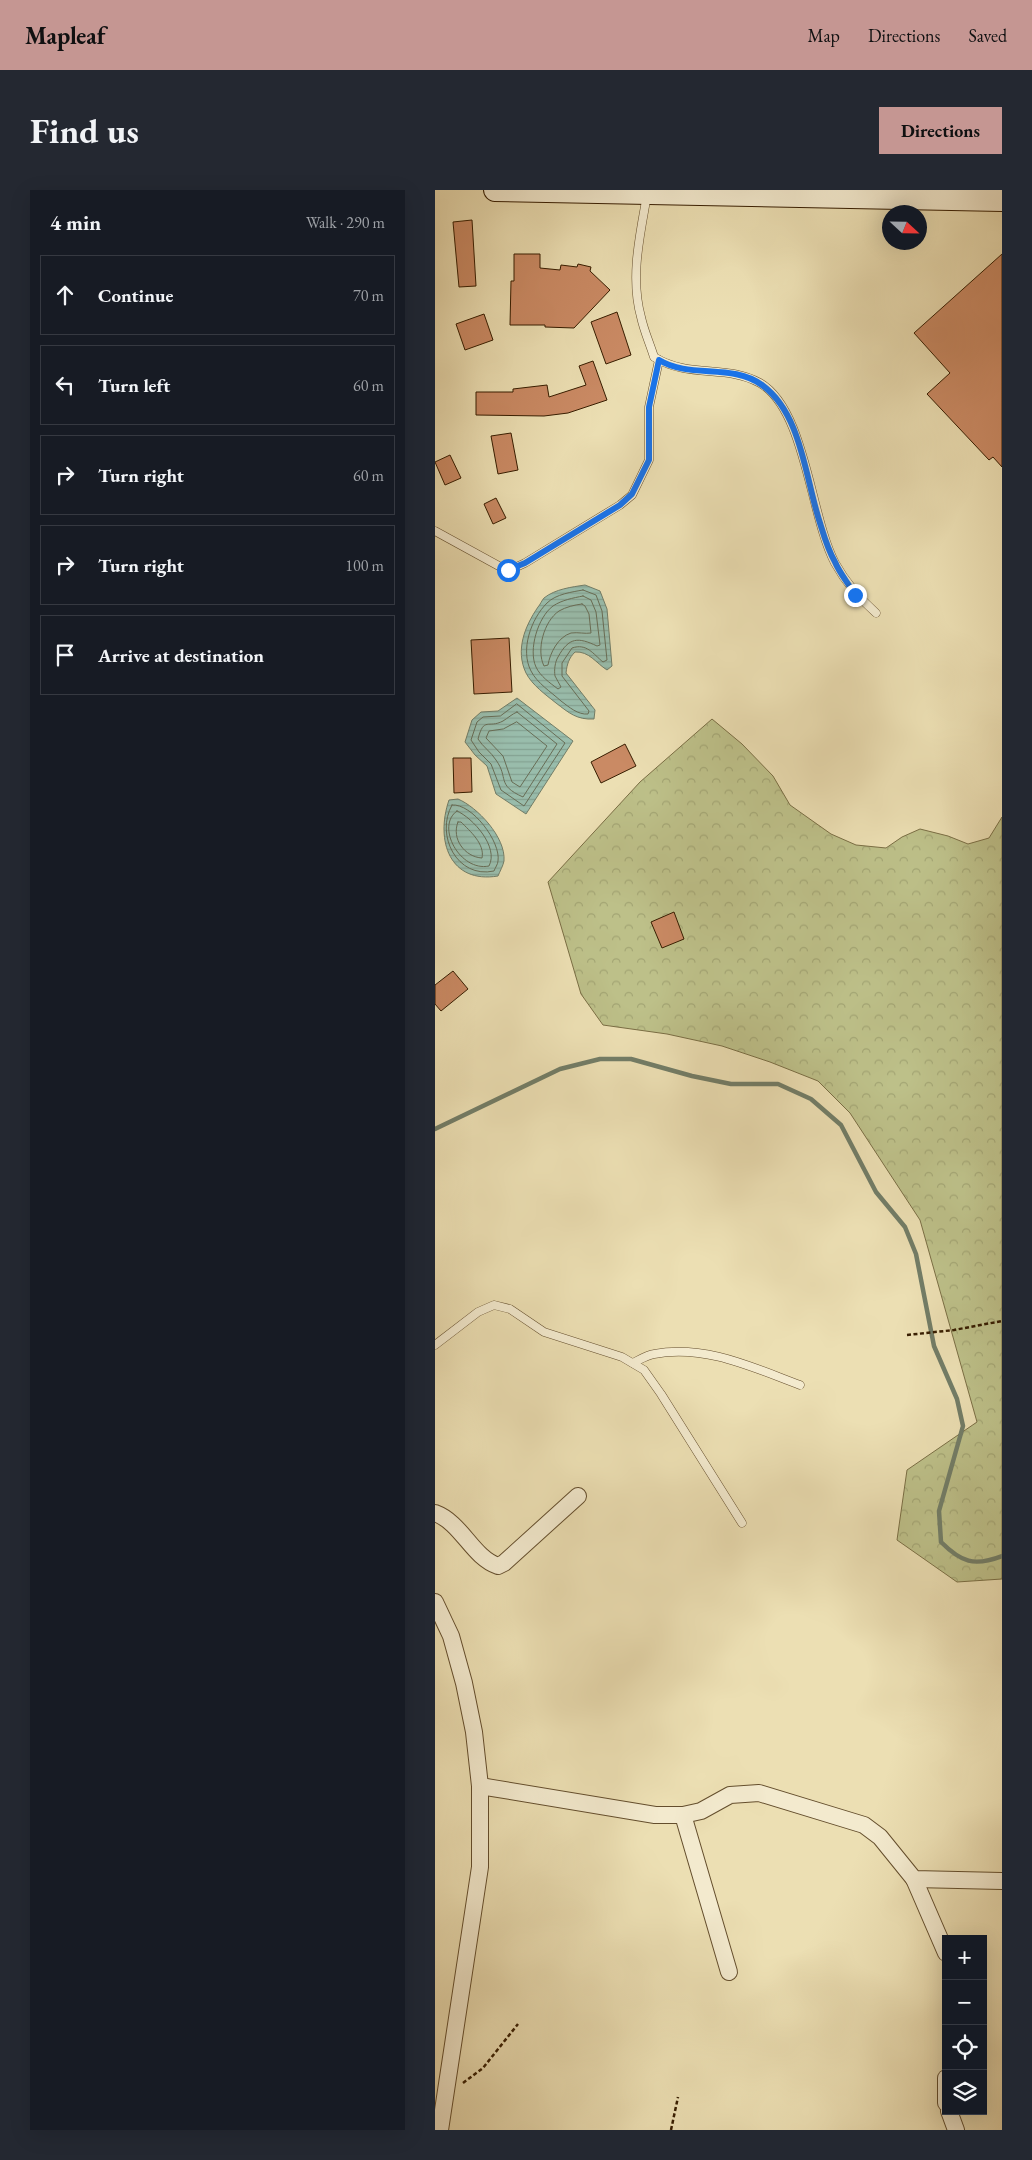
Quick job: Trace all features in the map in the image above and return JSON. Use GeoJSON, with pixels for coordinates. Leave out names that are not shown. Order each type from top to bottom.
{"type":"FeatureCollection","features":[{"type":"Feature","properties":{"kind":"main road"},"geometry":{"type":"LineString","coordinates":[[495,190],[1002,200]]}},
{"type":"Feature","properties":{"kind":"street"},"geometry":{"type":"LineString","coordinates":[[435,1513],[446,1517],[487,1562],[498,1566],[504,1563],[578,1496]]}},
{"type":"Feature","properties":{"kind":"street"},"geometry":{"type":"LineString","coordinates":[[435,1602],[451,1636],[464,1683],[474,1732],[480,1786],[481,1867],[440,2130]]}},
{"type":"Feature","properties":{"kind":"street"},"geometry":{"type":"LineString","coordinates":[[480,1786],[655,1815],[683,1815],[701,1811],[730,1795],[759,1793],[864,1825],[880,1837],[914,1879],[942,1944]]}},
{"type":"Feature","properties":{"kind":"street"},"geometry":{"type":"LineString","coordinates":[[683,1815],[711,1916],[729,1972]]}},
{"type":"Feature","properties":{"kind":"street"},"geometry":{"type":"LineString","coordinates":[[914,1879],[1002,1881]]}},
{"type":"Feature","properties":{"kind":"street"},"geometry":{"type":"LineString","coordinates":[[950,2115],[956,2130]]}},
{"type":"Feature","properties":{"kind":"lane"},"geometry":{"type":"LineString","coordinates":[[658,192],[637,253],[636,287],[640,316],[654,357],[668,366],[684,370],[734,374],[760,384],[777,398],[791,420],[820,522],[835,562],[855,595],[876,613]]}},
{"type":"Feature","properties":{"kind":"lane"},"geometry":{"type":"LineString","coordinates":[[435,531],[508,570],[525,563],[620,505],[632,494],[649,460],[649,407],[659,360]]}},
{"type":"Feature","properties":{"kind":"lane"},"geometry":{"type":"LineString","coordinates":[[435,1345],[478,1312],[494,1305],[510,1309],[544,1332],[623,1357],[644,1370],[743,1523]]}},
{"type":"Feature","properties":{"kind":"lane"},"geometry":{"type":"LineString","coordinates":[[633,1363],[653,1354],[690,1351],[732,1359],[800,1385]]}},
{"type":"Feature","properties":{"kind":"path"},"geometry":{"type":"LineString","coordinates":[[907,1335],[954,1330],[1002,1321]]}},
{"type":"Feature","properties":{"kind":"path"},"geometry":{"type":"LineString","coordinates":[[444,2098],[483,2068],[518,2024]]}},
{"type":"Feature","properties":{"kind":"path"},"geometry":{"type":"LineString","coordinates":[[671,2130],[678,2097]]}},
{"type":"Feature","properties":{"kind":"green space"},"geometry":{"type":"Polygon","coordinates":[[[712,719],[742,744],[773,776],[790,805],[831,834],[856,845],[886,848],[902,837],[920,829],[948,836],[968,844],[989,838],[1002,817],[1002,1579],[957,1582],[897,1540],[907,1470],[977,1422],[920,1220],[850,1113],[818,1081],[770,1062],[722,1046],[667,1034],[603,1025],[581,994],[548,882],[640,782],[712,719]]]}},
{"type":"Feature","properties":{"kind":"water"},"geometry":{"type":"Polygon","coordinates":[[[585,585],[600,591],[607,609],[612,666],[607,670],[588,655],[575,652],[569,661],[566,673],[595,710],[594,719],[573,715],[539,690],[526,673],[521,656],[523,638],[529,622],[544,598],[558,590],[585,585]]]}},
{"type":"Feature","properties":{"kind":"water"},"geometry":{"type":"Polygon","coordinates":[[[517,698],[573,741],[526,814],[496,794],[487,766],[465,742],[472,720],[481,712],[498,711],[517,698]]]}},
{"type":"Feature","properties":{"kind":"water"},"geometry":{"type":"Polygon","coordinates":[[[458,799],[466,803],[489,824],[500,842],[504,861],[498,876],[482,877],[468,873],[458,866],[450,856],[444,830],[445,815],[449,800],[458,799]]]}},
{"type":"Feature","properties":{"kind":"building"},"geometry":{"type":"Polygon","coordinates":[[[472,220],[476,286],[459,287],[453,222],[472,220]]]}},
{"type":"Feature","properties":{"kind":"building"},"geometry":{"type":"Polygon","coordinates":[[[514,254],[540,254],[540,268],[560,270],[561,265],[577,267],[578,264],[591,267],[590,271],[610,290],[574,328],[545,327],[545,325],[510,325],[511,281],[514,281],[514,254]]]}},
{"type":"Feature","properties":{"kind":"building"},"geometry":{"type":"Polygon","coordinates":[[[1002,254],[1002,467],[993,457],[989,460],[927,394],[950,373],[914,333],[1002,254]]]}},
{"type":"Feature","properties":{"kind":"building"},"geometry":{"type":"Polygon","coordinates":[[[617,312],[631,355],[606,364],[591,322],[617,312]]]}},
{"type":"Feature","properties":{"kind":"building"},"geometry":{"type":"Polygon","coordinates":[[[484,314],[493,340],[465,350],[456,324],[484,314]]]}},
{"type":"Feature","properties":{"kind":"building"},"geometry":{"type":"Polygon","coordinates":[[[593,361],[607,400],[568,413],[544,416],[476,415],[476,392],[513,392],[513,389],[547,385],[549,397],[586,385],[579,366],[593,361]]]}},
{"type":"Feature","properties":{"kind":"building"},"geometry":{"type":"Polygon","coordinates":[[[511,433],[518,470],[498,474],[491,436],[511,433]]]}},
{"type":"Feature","properties":{"kind":"building"},"geometry":{"type":"Polygon","coordinates":[[[450,455],[461,478],[445,485],[435,462],[450,455]]]}},
{"type":"Feature","properties":{"kind":"building"},"geometry":{"type":"Polygon","coordinates":[[[496,498],[506,518],[493,524],[484,504],[496,498]]]}},
{"type":"Feature","properties":{"kind":"building"},"geometry":{"type":"Polygon","coordinates":[[[509,638],[512,692],[474,694],[471,640],[509,638]]]}},
{"type":"Feature","properties":{"kind":"building"},"geometry":{"type":"Polygon","coordinates":[[[625,744],[636,766],[601,783],[591,762],[625,744]]]}},
{"type":"Feature","properties":{"kind":"building"},"geometry":{"type":"Polygon","coordinates":[[[453,758],[471,758],[472,792],[454,793],[453,758]]]}},
{"type":"Feature","properties":{"kind":"building"},"geometry":{"type":"Polygon","coordinates":[[[674,912],[684,939],[662,948],[651,922],[674,912]]]}},
{"type":"Feature","properties":{"kind":"building"},"geometry":{"type":"Polygon","coordinates":[[[453,971],[468,989],[441,1011],[435,1004],[435,985],[453,971]]]}},
{"type":"Feature","properties":{"kind":"waterway"},"geometry":{"type":"LineString","coordinates":[[435,1129],[560,1069],[600,1059],[631,1059],[692,1076],[731,1084],[778,1084],[811,1099],[841,1125],[876,1192],[905,1227],[916,1254],[934,1346],[957,1399],[963,1426],[939,1511],[941,1542],[955,1554],[969,1561],[983,1561],[1002,1556]]}},
{"type":"Feature","properties":{"kind":"route"},"geometry":{"type":"LineString","coordinates":[[508,570],[525,563],[620,505],[632,494],[649,460],[649,407],[659,360],[668,366],[684,370],[734,374],[760,384],[777,398],[791,420],[820,522],[835,562],[855,595]]}}]}
